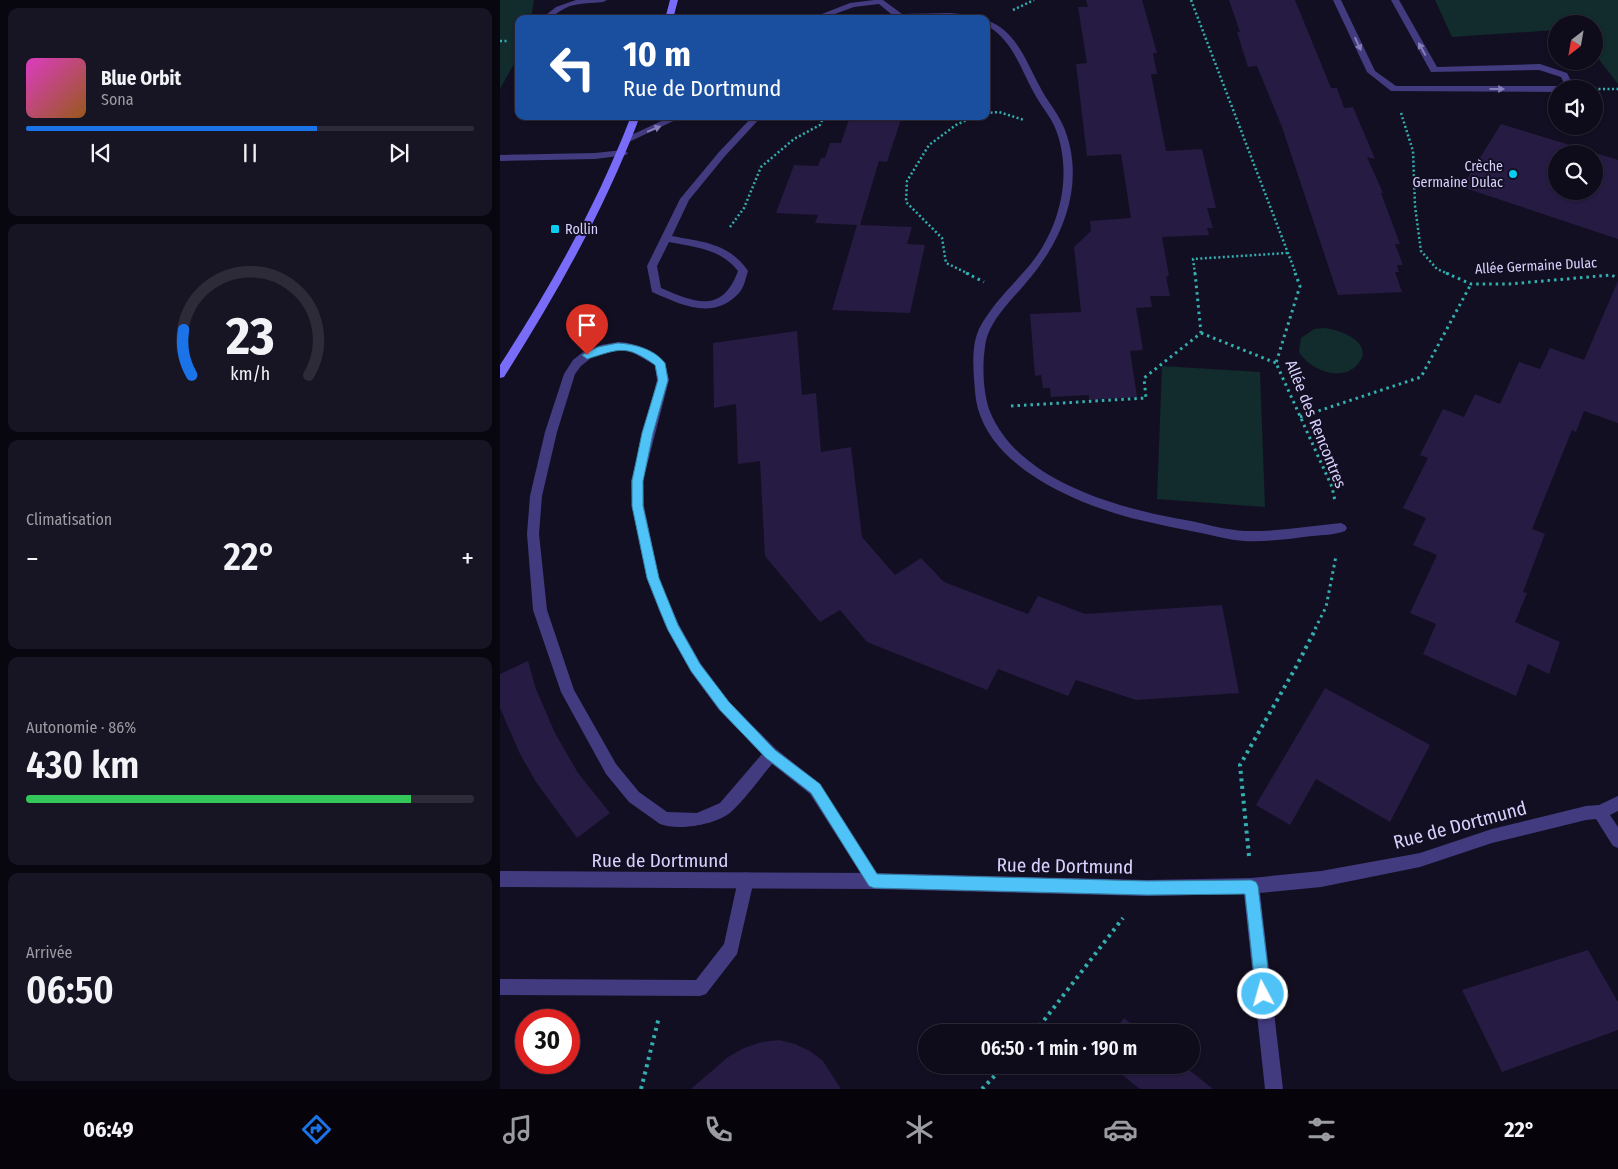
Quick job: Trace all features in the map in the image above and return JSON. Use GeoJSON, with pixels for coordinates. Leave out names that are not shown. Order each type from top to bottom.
{"type":"FeatureCollection","features":[{"type":"Feature","properties":{"kind":"street"},"geometry":{"type":"LineString","coordinates":[[549,15],[555,9],[571,2],[603,0]]}},
{"type":"Feature","properties":{"kind":"street"},"geometry":{"type":"LineString","coordinates":[[670,15],[674,0]]}},
{"type":"Feature","properties":{"kind":"street"},"geometry":{"type":"LineString","coordinates":[[1337,0],[1371,72],[1394,89],[1548,89]]}},
{"type":"Feature","properties":{"kind":"street"},"geometry":{"type":"LineString","coordinates":[[1395,0],[1434,70],[1540,67],[1564,75],[1566,80]]}},
{"type":"Feature","properties":{"kind":"street"},"geometry":{"type":"LineString","coordinates":[[824,15],[853,5],[878,1],[894,15]]}},
{"type":"Feature","properties":{"kind":"street"},"geometry":{"type":"LineString","coordinates":[[916,15],[958,15]]}},
{"type":"Feature","properties":{"kind":"street"},"geometry":{"type":"LineString","coordinates":[[990,24],[1000,28],[1014,43],[1040,95],[1060,128],[1067,153],[1069,183],[1064,213],[1053,238],[1032,270],[1009,295],[987,325],[980,348],[983,408],[999,437],[1020,460],[1056,484],[1114,508],[1169,524],[1247,536],[1341,528]]}},
{"type":"Feature","properties":{"kind":"street"},"geometry":{"type":"LineString","coordinates":[[500,374],[598,207],[623,153],[635,120]]}},
{"type":"Feature","properties":{"kind":"street"},"geometry":{"type":"LineString","coordinates":[[628,139],[673,120]]}},
{"type":"Feature","properties":{"kind":"street"},"geometry":{"type":"LineString","coordinates":[[666,238],[715,248],[733,258],[744,271],[736,290],[718,303],[692,305],[656,290],[652,266],[685,199],[722,154],[754,120]]}},
{"type":"Feature","properties":{"kind":"street"},"geometry":{"type":"LineString","coordinates":[[500,158],[594,156],[623,153]]}},
{"type":"Feature","properties":{"kind":"street"},"geometry":{"type":"LineString","coordinates":[[771,754],[726,808],[697,820],[665,819],[634,797],[611,769],[568,692],[540,610],[535,570],[535,505],[559,404],[570,374],[577,363],[587,355],[610,348],[630,347],[643,352],[660,363],[663,380],[637,481],[638,506],[653,578],[673,627],[696,668],[724,706],[771,754],[815,789],[874,881]]}},
{"type":"Feature","properties":{"kind":"street","name":"Rue de Dortmund"},"geometry":{"type":"LineString","coordinates":[[500,879],[874,881],[1147,888],[1251,886],[1321,878],[1420,860],[1492,836],[1586,813],[1600,812],[1618,803]]}},
{"type":"Feature","properties":{"kind":"street"},"geometry":{"type":"LineString","coordinates":[[1600,812],[1618,841]]}},
{"type":"Feature","properties":{"kind":"street"},"geometry":{"type":"LineString","coordinates":[[500,987],[700,988],[731,948],[746,880]]}},
{"type":"Feature","properties":{"kind":"street"},"geometry":{"type":"LineString","coordinates":[[1251,886],[1274,1089]]}},
{"type":"Feature","properties":{"kind":"path","name":"Allée des Rencontres"},"geometry":{"type":"LineString","coordinates":[[1191,0],[1300,286],[1276,363],[1332,487],[1341,528],[1326,607],[1296,667],[1240,765],[1251,886]]}},
{"type":"Feature","properties":{"kind":"path"},"geometry":{"type":"LineString","coordinates":[[500,41],[507,41]]}},
{"type":"Feature","properties":{"kind":"path","name":"Allée Germaine Dulac"},"geometry":{"type":"LineString","coordinates":[[1394,89],[1413,151],[1415,206],[1421,251],[1438,270],[1470,284],[1509,284],[1602,276],[1618,278]]}},
{"type":"Feature","properties":{"kind":"path"},"geometry":{"type":"LineString","coordinates":[[1603,89],[1618,89]]}},
{"type":"Feature","properties":{"kind":"path"},"geometry":{"type":"LineString","coordinates":[[715,248],[744,208],[761,167],[794,139],[820,124],[822,120]]}},
{"type":"Feature","properties":{"kind":"path"},"geometry":{"type":"LineString","coordinates":[[967,120],[929,144],[907,181],[906,202],[942,238],[946,263],[1009,295]]}},
{"type":"Feature","properties":{"kind":"path"},"geometry":{"type":"LineString","coordinates":[[1201,333],[1193,260],[1287,253]]}},
{"type":"Feature","properties":{"kind":"path"},"geometry":{"type":"LineString","coordinates":[[1300,417],[1421,376],[1470,284]]}},
{"type":"Feature","properties":{"kind":"path"},"geometry":{"type":"LineString","coordinates":[[1201,333],[1276,363]]}},
{"type":"Feature","properties":{"kind":"path"},"geometry":{"type":"LineString","coordinates":[[983,408],[1146,398],[1144,378],[1201,333]]}},
{"type":"Feature","properties":{"kind":"path"},"geometry":{"type":"LineString","coordinates":[[1041,1024],[1147,888]]}},
{"type":"Feature","properties":{"kind":"path"},"geometry":{"type":"LineString","coordinates":[[641,1089],[666,987]]}},
{"type":"Feature","properties":{"kind":"path"},"geometry":{"type":"LineString","coordinates":[[982,1089],[996,1074]]}},
{"type":"Feature","properties":{"kind":"green space"},"geometry":{"type":"Polygon","coordinates":[[[500,0],[534,0],[532,15],[515,15],[515,62],[500,89],[500,0]]]}},
{"type":"Feature","properties":{"kind":"green space"},"geometry":{"type":"Polygon","coordinates":[[[1435,0],[1618,0],[1618,84],[1603,65],[1603,15],[1548,15],[1548,31],[1452,37],[1435,0]]]}},
{"type":"Feature","properties":{"kind":"green space"},"geometry":{"type":"Polygon","coordinates":[[[1324,328],[1346,334],[1359,343],[1362,349],[1362,356],[1358,364],[1351,370],[1344,373],[1335,373],[1318,369],[1299,352],[1301,338],[1314,329],[1324,328]]]}},
{"type":"Feature","properties":{"kind":"green space"},"geometry":{"type":"Polygon","coordinates":[[[1162,366],[1260,372],[1265,507],[1157,499],[1162,366]]]}},
{"type":"Feature","properties":{"kind":"building"},"geometry":{"type":"Polygon","coordinates":[[[1086,0],[1142,0],[1157,53],[1153,53],[1157,74],[1151,74],[1166,151],[1202,149],[1216,208],[1207,208],[1213,228],[1207,228],[1209,235],[1162,237],[1169,276],[1166,277],[1170,296],[1150,296],[1152,307],[1136,308],[1143,350],[1130,351],[1137,397],[1089,400],[1089,395],[1051,397],[1050,388],[1043,388],[1041,375],[1035,376],[1030,314],[1081,312],[1074,247],[1091,231],[1090,221],[1131,218],[1121,154],[1087,156],[1076,64],[1087,63],[1078,7],[1088,7],[1086,0]]]}},
{"type":"Feature","properties":{"kind":"building"},"geometry":{"type":"Polygon","coordinates":[[[1229,0],[1295,0],[1331,88],[1337,88],[1344,108],[1353,107],[1375,159],[1367,157],[1383,193],[1381,193],[1400,244],[1395,244],[1403,265],[1397,265],[1399,272],[1395,272],[1402,292],[1338,295],[1282,127],[1257,66],[1248,67],[1237,32],[1240,32],[1229,0]]]}},
{"type":"Feature","properties":{"kind":"building"},"geometry":{"type":"Polygon","coordinates":[[[849,120],[901,120],[887,162],[879,161],[860,225],[912,227],[907,244],[925,245],[910,313],[832,310],[857,225],[815,223],[818,215],[776,213],[794,165],[818,166],[821,158],[825,158],[830,143],[841,143],[849,120]]]}},
{"type":"Feature","properties":{"kind":"building","name":"Crèche Germaine Dulac"},"geometry":{"type":"Polygon","coordinates":[[[1501,124],[1569,145],[1548,145],[1548,200],[1603,200],[1603,155],[1618,160],[1618,239],[1462,187],[1501,124]]]}},
{"type":"Feature","properties":{"kind":"building"},"geometry":{"type":"Polygon","coordinates":[[[1618,281],[1618,423],[1584,411],[1576,432],[1572,430],[1532,529],[1545,534],[1523,592],[1527,593],[1515,622],[1560,642],[1549,674],[1528,664],[1516,696],[1423,654],[1436,624],[1410,613],[1437,555],[1413,545],[1426,518],[1403,508],[1428,458],[1420,455],[1443,409],[1464,417],[1475,394],[1500,404],[1519,362],[1540,369],[1550,348],[1584,360],[1618,281]]]}},
{"type":"Feature","properties":{"kind":"building"},"geometry":{"type":"Polygon","coordinates":[[[797,331],[802,395],[816,393],[821,452],[851,447],[862,537],[895,575],[921,558],[944,582],[1028,614],[1038,596],[1085,614],[1222,605],[1239,693],[1136,700],[1076,680],[1068,696],[998,669],[987,690],[867,642],[840,610],[820,622],[765,556],[760,461],[738,464],[736,404],[714,408],[713,343],[797,331]]]}},
{"type":"Feature","properties":{"kind":"building"},"geometry":{"type":"Polygon","coordinates":[[[528,661],[536,689],[555,733],[578,773],[610,813],[577,838],[536,782],[520,754],[500,708],[500,674],[528,661]]]}},
{"type":"Feature","properties":{"kind":"building"},"geometry":{"type":"Polygon","coordinates":[[[1325,688],[1430,745],[1390,822],[1316,779],[1290,825],[1256,805],[1325,688]]]}},
{"type":"Feature","properties":{"kind":"building"},"geometry":{"type":"Polygon","coordinates":[[[1588,950],[1618,1002],[1618,1030],[1502,1072],[1462,990],[1588,950]]]}},
{"type":"Feature","properties":{"kind":"building"},"geometry":{"type":"Polygon","coordinates":[[[1124,1018],[1132,1024],[1120,1024],[1124,1018]]]}},
{"type":"Feature","properties":{"kind":"building"},"geometry":{"type":"Polygon","coordinates":[[[779,1040],[795,1044],[810,1051],[823,1061],[841,1089],[691,1089],[728,1057],[744,1048],[762,1042],[779,1040]]]}},
{"type":"Feature","properties":{"kind":"building"},"geometry":{"type":"Polygon","coordinates":[[[1121,1074],[1194,1074],[1213,1089],[1140,1089],[1121,1074]]]}},
{"type":"Feature","properties":{"kind":"place","name":"Crèche Germaine Dulac"},"geometry":{"type":"Point","coordinates":[1513,174]}},
{"type":"Feature","properties":{"kind":"place","name":"Rollin"},"geometry":{"type":"Point","coordinates":[555,229]}},
{"type":"Feature","properties":{"kind":"route"},"geometry":{"type":"LineString","coordinates":[[587,355],[601,349],[618,346],[630,347],[643,352],[660,363],[663,380],[637,481],[638,506],[653,578],[666,611],[696,668],[724,706],[771,754],[815,789],[874,881],[1147,888],[1251,886],[1263,994]]}}]}
